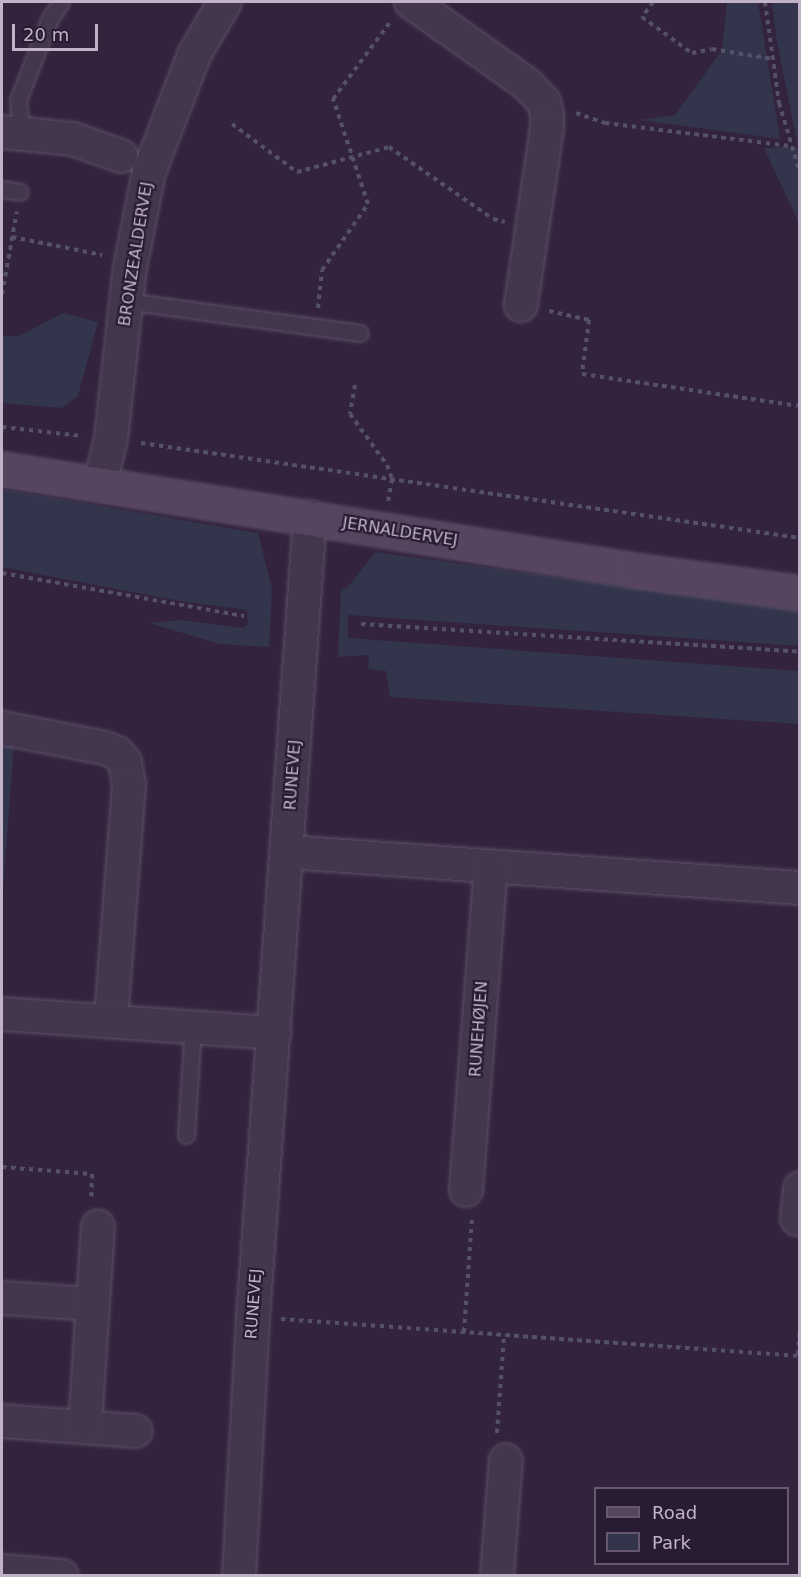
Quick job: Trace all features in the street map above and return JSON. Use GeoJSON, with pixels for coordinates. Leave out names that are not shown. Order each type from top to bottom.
{"type":"FeatureCollection","features":[{"type":"Feature","properties":{"kind":"street","name":"BRONZEALDERVEJ"},"geometry":{"type":"LineString","coordinates":[[100,484],[111,439],[131,261],[149,172],[195,53],[225,2]]}},
{"type":"Feature","properties":{"kind":"street"},"geometry":{"type":"LineString","coordinates":[[419,10],[528,84],[544,102],[547,114],[546,128],[521,305]]}},
{"type":"Feature","properties":{"kind":"street"},"geometry":{"type":"LineString","coordinates":[[12,133],[73,138],[120,156]]}},
{"type":"Feature","properties":{"kind":"street","name":"JERNALDERVEJ"},"geometry":{"type":"LineString","coordinates":[[2,468],[633,570],[800,592]]}},
{"type":"Feature","properties":{"kind":"street","name":"RUNEVEJ"},"geometry":{"type":"LineString","coordinates":[[239,1575],[253,1317],[288,852],[310,517]]}},
{"type":"Feature","properties":{"kind":"street"},"geometry":{"type":"LineString","coordinates":[[2,728],[105,748],[117,753],[125,762],[129,785],[111,1021]]}},
{"type":"Feature","properties":{"kind":"street"},"geometry":{"type":"LineString","coordinates":[[288,852],[800,888]]}},
{"type":"Feature","properties":{"kind":"street","name":"RUNEHØJEN"},"geometry":{"type":"LineString","coordinates":[[466,1190],[491,867]]}},
{"type":"Feature","properties":{"kind":"street"},"geometry":{"type":"LineString","coordinates":[[2,1014],[274,1033]]}},
{"type":"Feature","properties":{"kind":"street"},"geometry":{"type":"LineString","coordinates":[[797,1219],[800,1188]]}},
{"type":"Feature","properties":{"kind":"street"},"geometry":{"type":"LineString","coordinates":[[85,1427],[98,1226]]}},
{"type":"Feature","properties":{"kind":"street"},"geometry":{"type":"LineString","coordinates":[[2,1298],[93,1304]]}},
{"type":"Feature","properties":{"kind":"street"},"geometry":{"type":"LineString","coordinates":[[2,1421],[136,1431]]}},
{"type":"Feature","properties":{"kind":"street"},"geometry":{"type":"LineString","coordinates":[[497,1575],[506,1460]]}},
{"type":"Feature","properties":{"kind":"street"},"geometry":{"type":"LineString","coordinates":[[2,1571],[62,1575]]}},
{"type":"Feature","properties":{"kind":"lane"},"geometry":{"type":"LineString","coordinates":[[12,133],[18,100],[50,18],[61,2]]}},
{"type":"Feature","properties":{"kind":"lane"},"geometry":{"type":"LineString","coordinates":[[2,189],[20,192]]}},
{"type":"Feature","properties":{"kind":"lane"},"geometry":{"type":"LineString","coordinates":[[126,301],[360,333]]}},
{"type":"Feature","properties":{"kind":"lane"},"geometry":{"type":"LineString","coordinates":[[186,1135],[193,1027]]}},
{"type":"Feature","properties":{"kind":"path"},"geometry":{"type":"LineString","coordinates":[[653,2],[642,17],[692,53],[712,49],[773,59]]}},
{"type":"Feature","properties":{"kind":"path"},"geometry":{"type":"LineString","coordinates":[[765,2],[779,103],[790,146],[800,173]]}},
{"type":"Feature","properties":{"kind":"path"},"geometry":{"type":"LineString","coordinates":[[316,327],[322,270],[368,204],[333,99],[419,10]]}},
{"type":"Feature","properties":{"kind":"path"},"geometry":{"type":"LineString","coordinates":[[544,102],[605,123],[790,146]]}},
{"type":"Feature","properties":{"kind":"path"},"geometry":{"type":"LineString","coordinates":[[232,124],[297,172],[389,147],[493,219],[532,230]]}},
{"type":"Feature","properties":{"kind":"path"},"geometry":{"type":"LineString","coordinates":[[2,294],[20,192]]}},
{"type":"Feature","properties":{"kind":"path"},"geometry":{"type":"LineString","coordinates":[[12,237],[131,261]]}},
{"type":"Feature","properties":{"kind":"path"},"geometry":{"type":"LineString","coordinates":[[521,305],[589,320],[582,374],[798,406]]}},
{"type":"Feature","properties":{"kind":"path"},"geometry":{"type":"LineString","coordinates":[[355,385],[350,414],[387,465],[392,479],[383,529]]}},
{"type":"Feature","properties":{"kind":"path"},"geometry":{"type":"LineString","coordinates":[[2,427],[111,439],[800,538]]}},
{"type":"Feature","properties":{"kind":"path"},"geometry":{"type":"LineString","coordinates":[[2,573],[244,616]]}},
{"type":"Feature","properties":{"kind":"path"},"geometry":{"type":"LineString","coordinates":[[361,624],[800,652]]}},
{"type":"Feature","properties":{"kind":"path"},"geometry":{"type":"LineString","coordinates":[[2,1167],[93,1174],[90,1226],[98,1226]]}},
{"type":"Feature","properties":{"kind":"path"},"geometry":{"type":"LineString","coordinates":[[464,1332],[474,1191],[466,1190]]}},
{"type":"Feature","properties":{"kind":"path"},"geometry":{"type":"LineString","coordinates":[[253,1317],[799,1355],[800,1327]]}},
{"type":"Feature","properties":{"kind":"path"},"geometry":{"type":"LineString","coordinates":[[504,1335],[496,1460],[506,1460]]}},
{"type":"Feature","properties":{"kind":"green space"},"geometry":{"type":"Polygon","coordinates":[[[727,2],[758,2],[780,139],[640,120],[675,115],[722,50],[727,2]]]}},
{"type":"Feature","properties":{"kind":"green space"},"geometry":{"type":"Polygon","coordinates":[[[772,2],[799,2],[799,223],[764,148],[798,147],[776,37],[772,2]]]}},
{"type":"Feature","properties":{"kind":"green space"},"geometry":{"type":"Polygon","coordinates":[[[63,313],[98,322],[78,396],[61,408],[2,403],[2,336],[19,336],[63,313]]]}},
{"type":"Feature","properties":{"kind":"green space"},"geometry":{"type":"Polygon","coordinates":[[[2,489],[258,533],[272,589],[269,647],[220,644],[149,623],[181,620],[243,628],[248,624],[247,610],[180,601],[2,567],[2,489]]]}},
{"type":"Feature","properties":{"kind":"green space"},"geometry":{"type":"Polygon","coordinates":[[[375,552],[799,610],[799,646],[348,615],[348,638],[799,671],[799,724],[390,697],[386,671],[368,669],[369,655],[338,657],[341,589],[347,588],[375,552]]]}},
{"type":"Feature","properties":{"kind":"green space"},"geometry":{"type":"Polygon","coordinates":[[[2,741],[14,743],[3,890],[2,890],[2,741]]]}}]}
